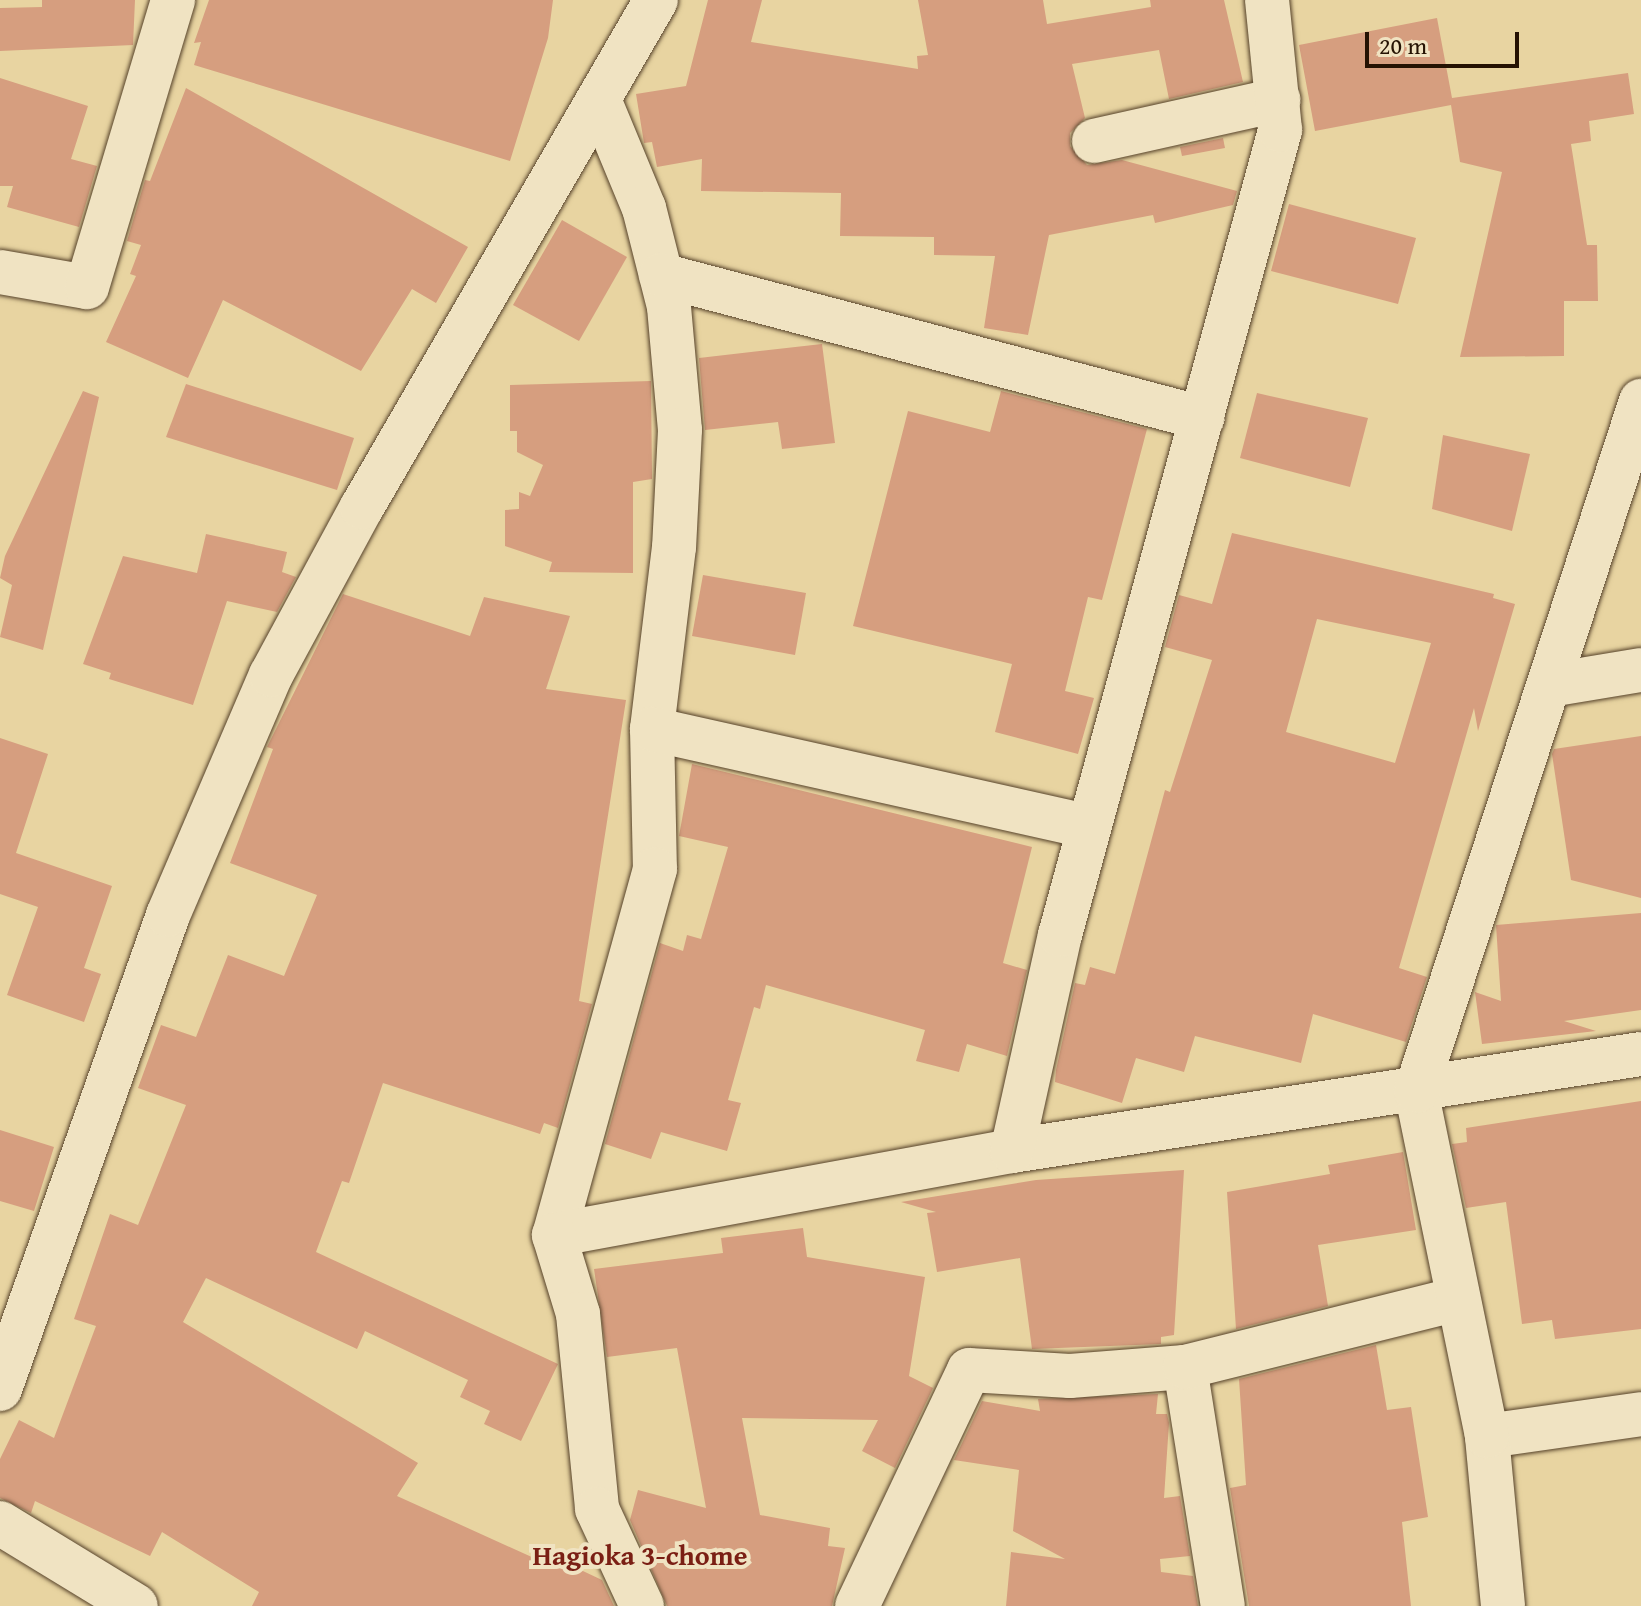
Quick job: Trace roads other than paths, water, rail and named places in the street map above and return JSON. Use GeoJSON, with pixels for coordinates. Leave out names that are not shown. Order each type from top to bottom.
{"type":"FeatureCollection","features":[{"type":"Feature","properties":{"kind":"street"},"geometry":{"type":"LineString","coordinates":[[0,272],[87,287],[173,0]]}},
{"type":"Feature","properties":{"kind":"street"},"geometry":{"type":"LineString","coordinates":[[0,1389],[168,915],[271,675],[362,507],[600,102],[656,0]]}},
{"type":"Feature","properties":{"kind":"street"},"geometry":{"type":"LineString","coordinates":[[1012,1151],[1089,827],[1280,130],[1267,0]]}},
{"type":"Feature","properties":{"kind":"street"},"geometry":{"type":"LineString","coordinates":[[1094,141],[1278,100]]}},
{"type":"Feature","properties":{"kind":"street"},"geometry":{"type":"LineString","coordinates":[[600,102],[644,208],[669,307],[680,430],[674,547],[652,729],[655,869],[554,1235],[578,1314],[597,1509],[642,1606]]}},
{"type":"Feature","properties":{"kind":"street"},"geometry":{"type":"LineString","coordinates":[[661,275],[1202,418]]}},
{"type":"Feature","properties":{"kind":"street"},"geometry":{"type":"LineString","coordinates":[[1503,1606],[1487,1436],[1416,1091],[1641,401]]}},
{"type":"Feature","properties":{"kind":"street"},"geometry":{"type":"LineString","coordinates":[[1550,685],[1641,670]]}},
{"type":"Feature","properties":{"kind":"street"},"geometry":{"type":"LineString","coordinates":[[652,729],[1089,827]]}},
{"type":"Feature","properties":{"kind":"street"},"geometry":{"type":"LineString","coordinates":[[554,1235],[1012,1151],[1641,1054]]}},
{"type":"Feature","properties":{"kind":"street"},"geometry":{"type":"LineString","coordinates":[[857,1606],[969,1370],[1070,1376],[1185,1367],[1458,1299]]}},
{"type":"Feature","properties":{"kind":"street"},"geometry":{"type":"LineString","coordinates":[[1185,1367],[1223,1606]]}},
{"type":"Feature","properties":{"kind":"street"},"geometry":{"type":"LineString","coordinates":[[1487,1436],[1641,1414]]}},
{"type":"Feature","properties":{"kind":"street"},"geometry":{"type":"LineString","coordinates":[[0,1523],[136,1606]]}},
{"type":"Feature","properties":{"kind":"district","name":"Hagioka 3-chome"},"geometry":{"type":"Point","coordinates":[640,1555]}}]}
